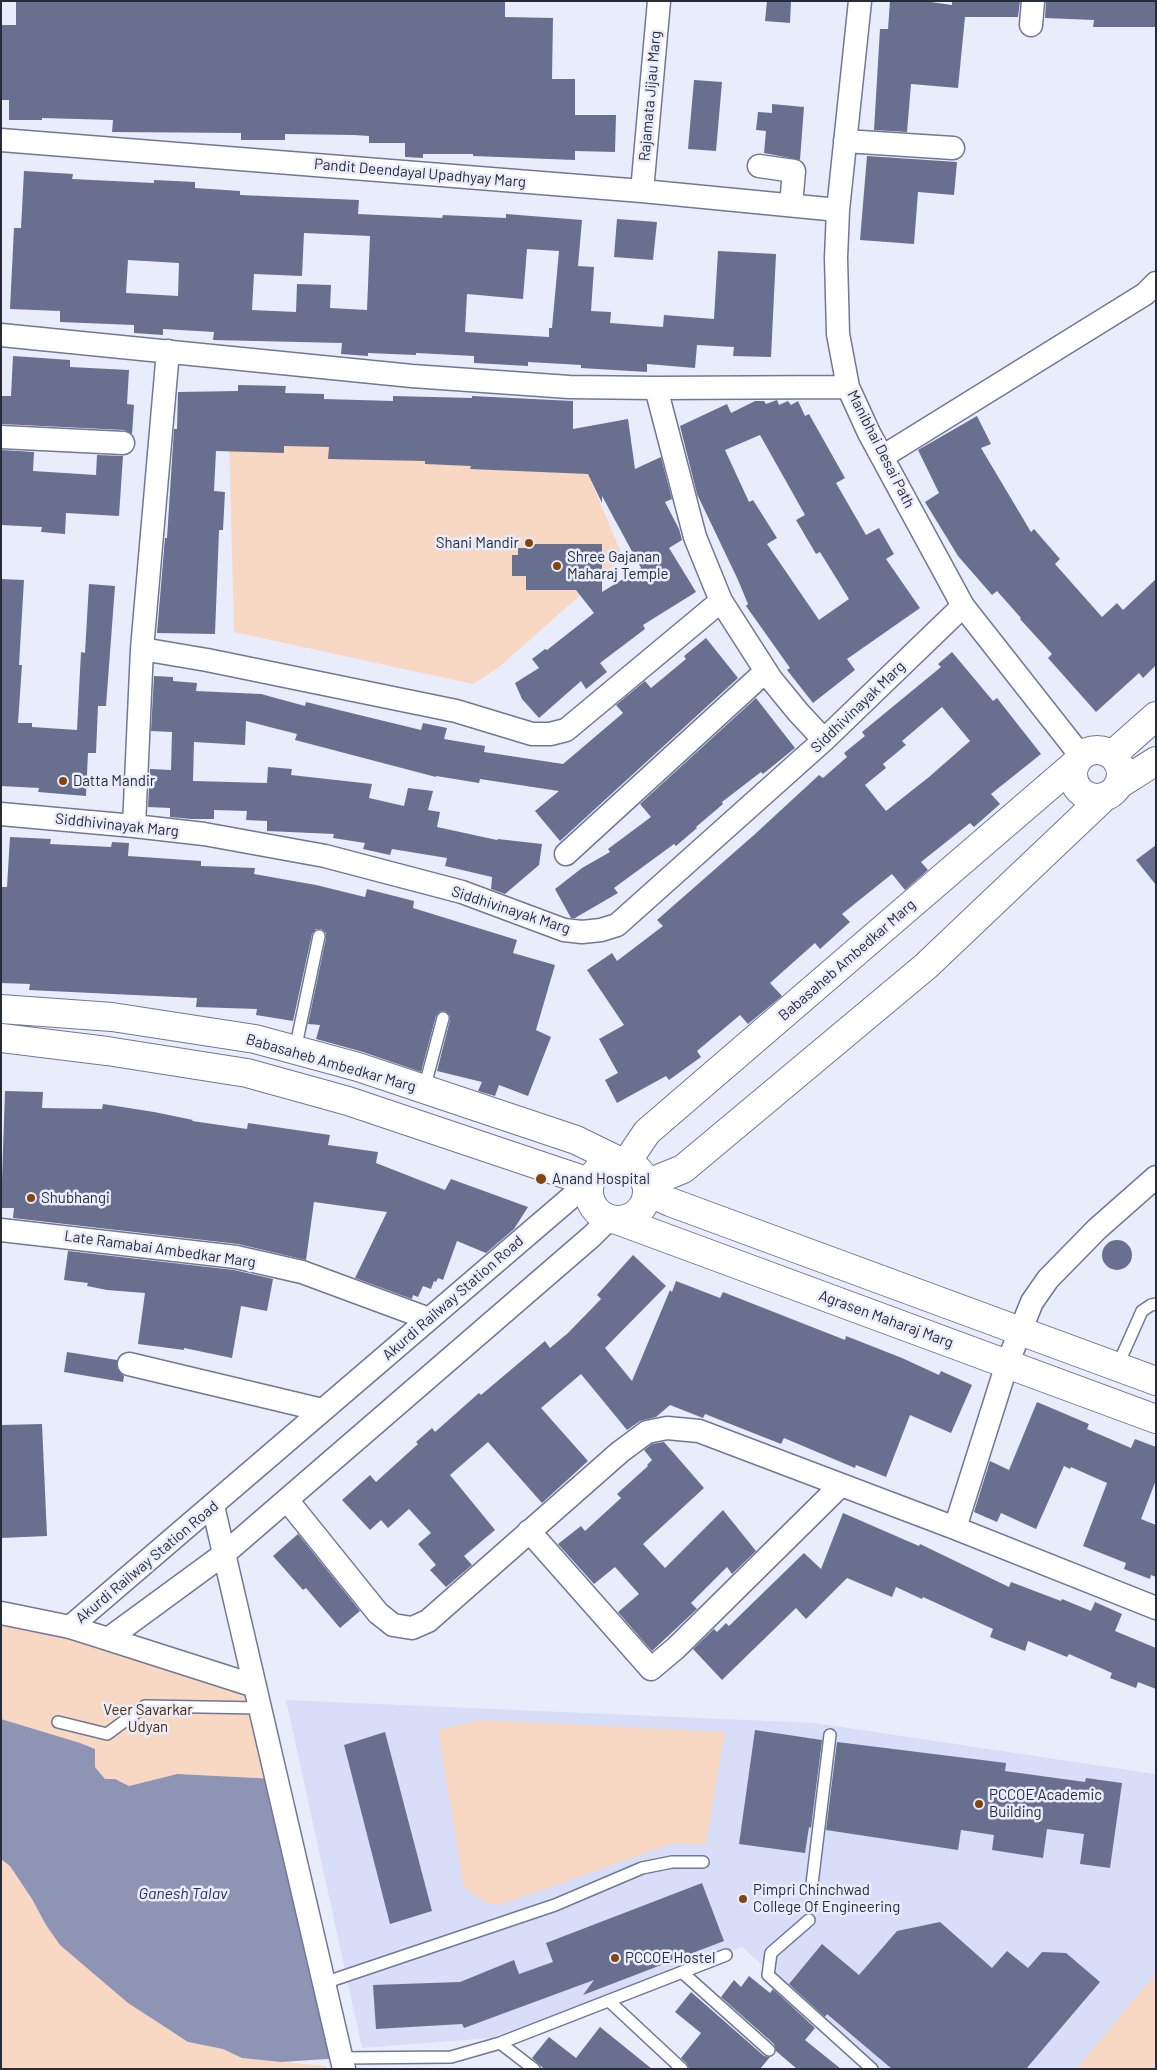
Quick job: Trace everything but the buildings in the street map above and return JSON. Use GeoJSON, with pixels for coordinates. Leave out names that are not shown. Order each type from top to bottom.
{"type":"FeatureCollection","features":[{"type":"Feature","properties":{"kind":"main road"},"geometry":{"type":"LineString","coordinates":[[1112,755],[1156,716]]}},
{"type":"Feature","properties":{"kind":"main road"},"geometry":{"type":"LineString","coordinates":[[1094,750],[1112,755],[1119,766],[1120,776],[1111,791],[1090,797],[1079,789],[1073,776],[1079,759],[1094,750]]}},
{"type":"Feature","properties":{"kind":"main road","name":"Babasaheb Ambedkar Marg"},"geometry":{"type":"LineString","coordinates":[[1,1009],[112,1017],[255,1039],[358,1067],[424,1089],[576,1140],[622,1162],[647,1132],[1079,759]]}},
{"type":"Feature","properties":{"kind":"main road"},"geometry":{"type":"LineString","coordinates":[[646,1188],[683,1169],[829,1048],[926,966],[1111,791],[1156,761]]}},
{"type":"Feature","properties":{"kind":"main road"},"geometry":{"type":"LineString","coordinates":[[1,1038],[98,1050],[247,1073],[348,1101],[590,1182]]}},
{"type":"Feature","properties":{"kind":"main road"},"geometry":{"type":"LineString","coordinates":[[622,1162],[639,1171],[646,1188],[646,1200],[631,1217],[613,1220],[596,1211],[589,1198],[590,1182],[598,1169],[604,1165],[622,1162]]}},
{"type":"Feature","properties":{"kind":"main road"},"geometry":{"type":"LineString","coordinates":[[646,1188],[670,1202],[1156,1382]]}},
{"type":"Feature","properties":{"kind":"main road","name":"Agrasen Maharaj Marg"},"geometry":{"type":"LineString","coordinates":[[613,1220],[1156,1419]]}},
{"type":"Feature","properties":{"kind":"street","name":"Rajamata Jijau Marg"},"geometry":{"type":"LineString","coordinates":[[642,191],[659,1]]}},
{"type":"Feature","properties":{"kind":"street","name":"Manibhai Desai Path"},"geometry":{"type":"LineString","coordinates":[[860,1],[838,210],[836,258],[838,334],[848,386],[882,457],[963,606],[1079,759]]}},
{"type":"Feature","properties":{"kind":"street"},"geometry":{"type":"LineString","coordinates":[[1031,25],[1033,1]]}},
{"type":"Feature","properties":{"kind":"street","name":"Pandit Deendayal Upadhyay Marg"},"geometry":{"type":"LineString","coordinates":[[1,140],[642,191],[838,210]]}},
{"type":"Feature","properties":{"kind":"street"},"geometry":{"type":"LineString","coordinates":[[845,140],[953,148]]}},
{"type":"Feature","properties":{"kind":"street"},"geometry":{"type":"LineString","coordinates":[[759,166],[794,171],[790,205]]}},
{"type":"Feature","properties":{"kind":"street"},"geometry":{"type":"LineString","coordinates":[[882,457],[1146,294],[1156,282]]}},
{"type":"Feature","properties":{"kind":"street"},"geometry":{"type":"LineString","coordinates":[[1,334],[412,376],[569,386],[656,388],[848,386]]}},
{"type":"Feature","properties":{"kind":"street"},"geometry":{"type":"LineString","coordinates":[[134,826],[142,649],[168,351]]}},
{"type":"Feature","properties":{"kind":"street"},"geometry":{"type":"LineString","coordinates":[[656,388],[695,537],[721,601],[766,671],[798,712],[824,740]]}},
{"type":"Feature","properties":{"kind":"street"},"geometry":{"type":"LineString","coordinates":[[1,437],[123,443]]}},
{"type":"Feature","properties":{"kind":"street"},"geometry":{"type":"LineString","coordinates":[[142,649],[207,660],[456,712],[532,734],[550,734],[566,730],[721,601]]}},
{"type":"Feature","properties":{"kind":"street","name":"Siddhivinayak Marg"},"geometry":{"type":"LineString","coordinates":[[1,814],[204,834],[325,856],[462,892],[564,930],[582,932],[601,930],[617,925],[824,740],[963,606]]}},
{"type":"Feature","properties":{"kind":"street"},"geometry":{"type":"LineString","coordinates":[[566,854],[766,671]]}},
{"type":"Feature","properties":{"kind":"street"},"geometry":{"type":"LineString","coordinates":[[955,1528],[1007,1364],[1032,1302],[1048,1279],[1096,1229],[1156,1177]]}},
{"type":"Feature","properties":{"kind":"street","name":"Akurdi Railway Station Road"},"geometry":{"type":"LineString","coordinates":[[70,1627],[590,1182]]}},
{"type":"Feature","properties":{"kind":"street"},"geometry":{"type":"LineString","coordinates":[[108,1639],[224,1554],[592,1236],[613,1220]]}},
{"type":"Feature","properties":{"kind":"street","name":"Late Ramabai Ambedkar Marg"},"geometry":{"type":"LineString","coordinates":[[1,1230],[236,1256],[302,1272],[429,1319]]}},
{"type":"Feature","properties":{"kind":"street"},"geometry":{"type":"LineString","coordinates":[[129,1364],[322,1410]]}},
{"type":"Feature","properties":{"kind":"street"},"geometry":{"type":"LineString","coordinates":[[287,1500],[378,1613],[393,1625],[412,1628],[428,1621],[620,1452],[647,1432],[667,1428],[699,1431],[955,1528],[1156,1608]]}},
{"type":"Feature","properties":{"kind":"street"},"geometry":{"type":"LineString","coordinates":[[529,1531],[651,1669],[676,1648],[841,1485]]}},
{"type":"Feature","properties":{"kind":"street"},"geometry":{"type":"LineString","coordinates":[[213,1506],[343,2063]]}},
{"type":"Feature","properties":{"kind":"street"},"geometry":{"type":"LineString","coordinates":[[1,1613],[70,1627]]}},
{"type":"Feature","properties":{"kind":"street","name":"Akurdi Railway Station Road"},"geometry":{"type":"LineString","coordinates":[[70,1627],[255,1686]]}},
{"type":"Feature","properties":{"kind":"lane"},"geometry":{"type":"LineString","coordinates":[[296,1050],[319,936]]}},
{"type":"Feature","properties":{"kind":"lane"},"geometry":{"type":"LineString","coordinates":[[424,1089],[443,1018]]}},
{"type":"Feature","properties":{"kind":"lane"},"geometry":{"type":"LineString","coordinates":[[1117,1367],[1142,1310],[1151,1304],[1156,1304]]}},
{"type":"Feature","properties":{"kind":"lane"},"geometry":{"type":"LineString","coordinates":[[58,1722],[107,1734],[146,1706],[260,1708]]}},
{"type":"Feature","properties":{"kind":"lane"},"geometry":{"type":"LineString","coordinates":[[812,1884],[830,1736]]}},
{"type":"Feature","properties":{"kind":"lane"},"geometry":{"type":"LineString","coordinates":[[324,1983],[555,1905],[642,1868],[672,1862],[702,1862]]}},
{"type":"Feature","properties":{"kind":"lane"},"geometry":{"type":"LineString","coordinates":[[809,1920],[771,1953],[768,1975],[872,2069]]}},
{"type":"Feature","properties":{"kind":"lane"},"geometry":{"type":"LineString","coordinates":[[343,2063],[451,2057],[500,2043],[726,1955]]}},
{"type":"Feature","properties":{"kind":"lane"},"geometry":{"type":"LineString","coordinates":[[683,1973],[769,2050]]}},
{"type":"Feature","properties":{"kind":"lane"},"geometry":{"type":"LineString","coordinates":[[609,2001],[682,2069]]}},
{"type":"Feature","properties":{"kind":"lane"},"geometry":{"type":"LineString","coordinates":[[500,2043],[534,2069]]}},
{"type":"Feature","properties":{"kind":"lane"},"geometry":{"type":"LineString","coordinates":[[451,2057],[455,2069]]}},
{"type":"Feature","properties":{"kind":"shaded area","name":"Pimpri Chinchwad College Of Engineering"},"geometry":{"type":"Polygon","coordinates":[[[286,1700],[815,1723],[1155,1774],[1156,2069],[881,2069],[742,1947],[622,1994],[491,2038],[362,2048],[286,1700]]]}},
{"type":"Feature","properties":{"kind":"green space"},"geometry":{"type":"Polygon","coordinates":[[[229,435],[582,460],[623,557],[498,668],[473,684],[234,632],[229,435]]]}},
{"type":"Feature","properties":{"kind":"green space","name":"Veer Savarkar Udyan"},"geometry":{"type":"Polygon","coordinates":[[[1,1617],[256,1688],[277,1779],[177,1774],[129,1786],[115,1779],[105,1779],[95,1767],[95,1749],[1,1719],[1,1617]]]}},
{"type":"Feature","properties":{"kind":"green space"},"geometry":{"type":"Polygon","coordinates":[[[480,1720],[725,1732],[706,1845],[674,1843],[502,1904],[488,1904],[464,1887],[438,1730],[480,1720]]]}},
{"type":"Feature","properties":{"kind":"green space"},"geometry":{"type":"Polygon","coordinates":[[[1,1859],[10,1866],[32,1899],[46,1925],[128,2003],[188,2042],[223,2049],[242,2058],[326,2066],[327,2069],[1,2069],[1,1859]]]}},
{"type":"Feature","properties":{"kind":"green space"},"geometry":{"type":"Polygon","coordinates":[[[1156,1973],[1156,2069],[1076,2069],[1156,1973]]]}},
{"type":"Feature","properties":{"kind":"water","name":"Ganesh Talav"},"geometry":{"type":"Polygon","coordinates":[[[1,1719],[95,1749],[95,1767],[105,1779],[115,1779],[129,1786],[177,1774],[277,1779],[342,2058],[281,2062],[242,2058],[223,2049],[188,2042],[128,2003],[60,1945],[10,1866],[1,1859],[1,1719]]]}},
{"type":"Feature","properties":{"kind":"place","name":"Shani Mandir"},"geometry":{"type":"Point","coordinates":[529,543]}},
{"type":"Feature","properties":{"kind":"place","name":"Shree Gajanan Maharaj Temple"},"geometry":{"type":"Point","coordinates":[557,566]}},
{"type":"Feature","properties":{"kind":"place","name":"Datta Mandir"},"geometry":{"type":"Point","coordinates":[63,781]}},
{"type":"Feature","properties":{"kind":"place","name":"Anand Hospital"},"geometry":{"type":"Point","coordinates":[541,1179]}},
{"type":"Feature","properties":{"kind":"place","name":"Shubhangi"},"geometry":{"type":"Point","coordinates":[31,1198]}},
{"type":"Feature","properties":{"kind":"place","name":"PCCOE Academic Building"},"geometry":{"type":"Point","coordinates":[979,1804]}},
{"type":"Feature","properties":{"kind":"place","name":"Pimpri Chinchwad College Of Engineering"},"geometry":{"type":"Point","coordinates":[743,1899]}},
{"type":"Feature","properties":{"kind":"place","name":"PCCOE Hostel"},"geometry":{"type":"Point","coordinates":[615,1958]}}]}
